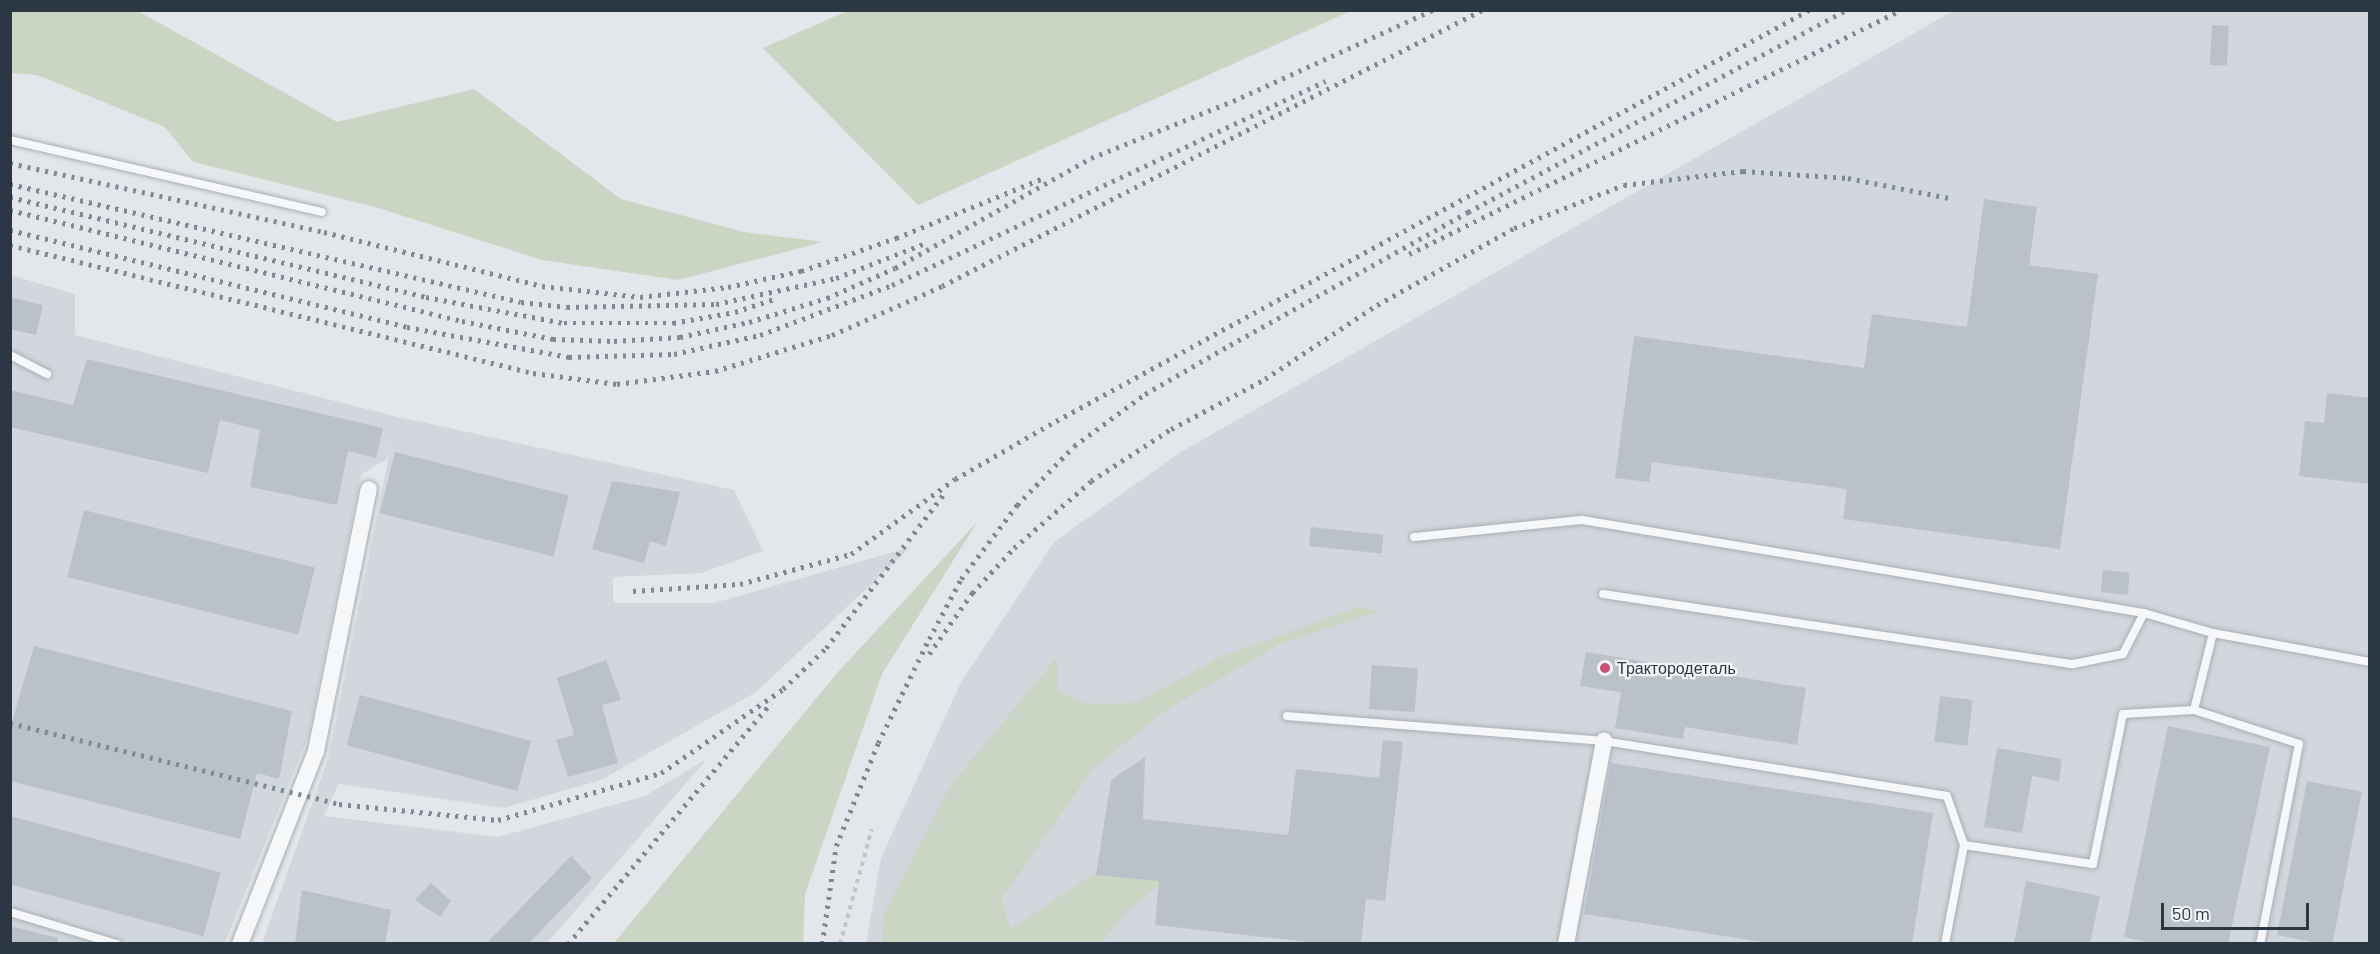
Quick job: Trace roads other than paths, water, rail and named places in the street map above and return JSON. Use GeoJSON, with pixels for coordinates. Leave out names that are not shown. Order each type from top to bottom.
{"type":"FeatureCollection","features":[{"type":"Feature","properties":{"kind":"street"},"geometry":{"type":"LineString","coordinates":[[240,944],[316,751],[369,489]]}},
{"type":"Feature","properties":{"kind":"street"},"geometry":{"type":"LineString","coordinates":[[1566,944],[1604,741]]}},
{"type":"Feature","properties":{"kind":"lane"},"geometry":{"type":"LineString","coordinates":[[10,140],[322,212]]}},
{"type":"Feature","properties":{"kind":"lane"},"geometry":{"type":"LineString","coordinates":[[10,355],[47,375]]}},
{"type":"Feature","properties":{"kind":"lane"},"geometry":{"type":"LineString","coordinates":[[1414,537],[1582,520],[2144,613],[2213,633],[2370,663]]}},
{"type":"Feature","properties":{"kind":"lane"},"geometry":{"type":"LineString","coordinates":[[1603,594],[2073,664],[2123,654],[2144,613]]}},
{"type":"Feature","properties":{"kind":"lane"},"geometry":{"type":"LineString","coordinates":[[2194,710],[2213,633]]}},
{"type":"Feature","properties":{"kind":"lane"},"geometry":{"type":"LineString","coordinates":[[1964,845],[2093,864],[2123,714],[2194,710],[2299,744],[2260,944]]}},
{"type":"Feature","properties":{"kind":"lane"},"geometry":{"type":"LineString","coordinates":[[1287,716],[1604,741],[1947,796],[1964,845],[1945,944]]}},
{"type":"Feature","properties":{"kind":"lane"},"geometry":{"type":"LineString","coordinates":[[10,912],[117,944]]}},
{"type":"Feature","properties":{"kind":"railway"},"geometry":{"type":"LineString","coordinates":[[10,210],[462,321],[553,339],[614,341],[680,337],[749,322],[827,298],[895,268],[1091,158],[1233,101],[1433,10]]}},
{"type":"Feature","properties":{"kind":"railway"},"geometry":{"type":"LineString","coordinates":[[10,245],[533,373],[617,384],[715,371],[832,335],[942,286],[1482,10]]}},
{"type":"Feature","properties":{"kind":"railway"},"geometry":{"type":"LineString","coordinates":[[633,591],[740,584],[851,554],[955,479],[1056,421],[1809,10]]}},
{"type":"Feature","properties":{"kind":"railway"},"geometry":{"type":"LineString","coordinates":[[822,944],[836,846],[878,743],[929,639],[961,579],[1017,505],[1074,446],[1145,394],[1230,345],[1468,212],[1846,10]]}},
{"type":"Feature","properties":{"kind":"railway"},"geometry":{"type":"LineString","coordinates":[[1409,254],[1901,10]]}},
{"type":"Feature","properties":{"kind":"railway"},"geometry":{"type":"LineString","coordinates":[[10,230],[407,327],[569,357],[674,354],[760,335],[892,285],[1325,81]]}},
{"type":"Feature","properties":{"kind":"railway"},"geometry":{"type":"LineString","coordinates":[[10,163],[324,232],[542,286],[640,297],[728,287],[801,271],[896,238],[1041,179]]}},
{"type":"Feature","properties":{"kind":"railway"},"geometry":{"type":"LineString","coordinates":[[929,654],[972,593],[1014,548],[1091,481],[1171,429],[1265,379],[1377,305],[1514,228],[1624,185],[1743,171],[1848,178],[1949,198]]}},
{"type":"Feature","properties":{"kind":"railway"},"geometry":{"type":"LineString","coordinates":[[10,184],[521,302],[567,307],[716,304],[836,278],[926,243]]}},
{"type":"Feature","properties":{"kind":"railway"},"geometry":{"type":"LineString","coordinates":[[10,197],[426,297],[564,323],[673,323],[735,312],[777,298]]}},
{"type":"Feature","properties":{"kind":"railway"},"geometry":{"type":"LineString","coordinates":[[10,723],[339,804],[498,820],[661,773],[783,689],[826,648],[946,491]]}},
{"type":"Feature","properties":{"kind":"railway"},"geometry":{"type":"LineString","coordinates":[[568,944],[771,703]]}},
{"type":"Feature","properties":{"kind":"place","name":"Трактородеталь"},"geometry":{"type":"Point","coordinates":[1605,668]}}]}
